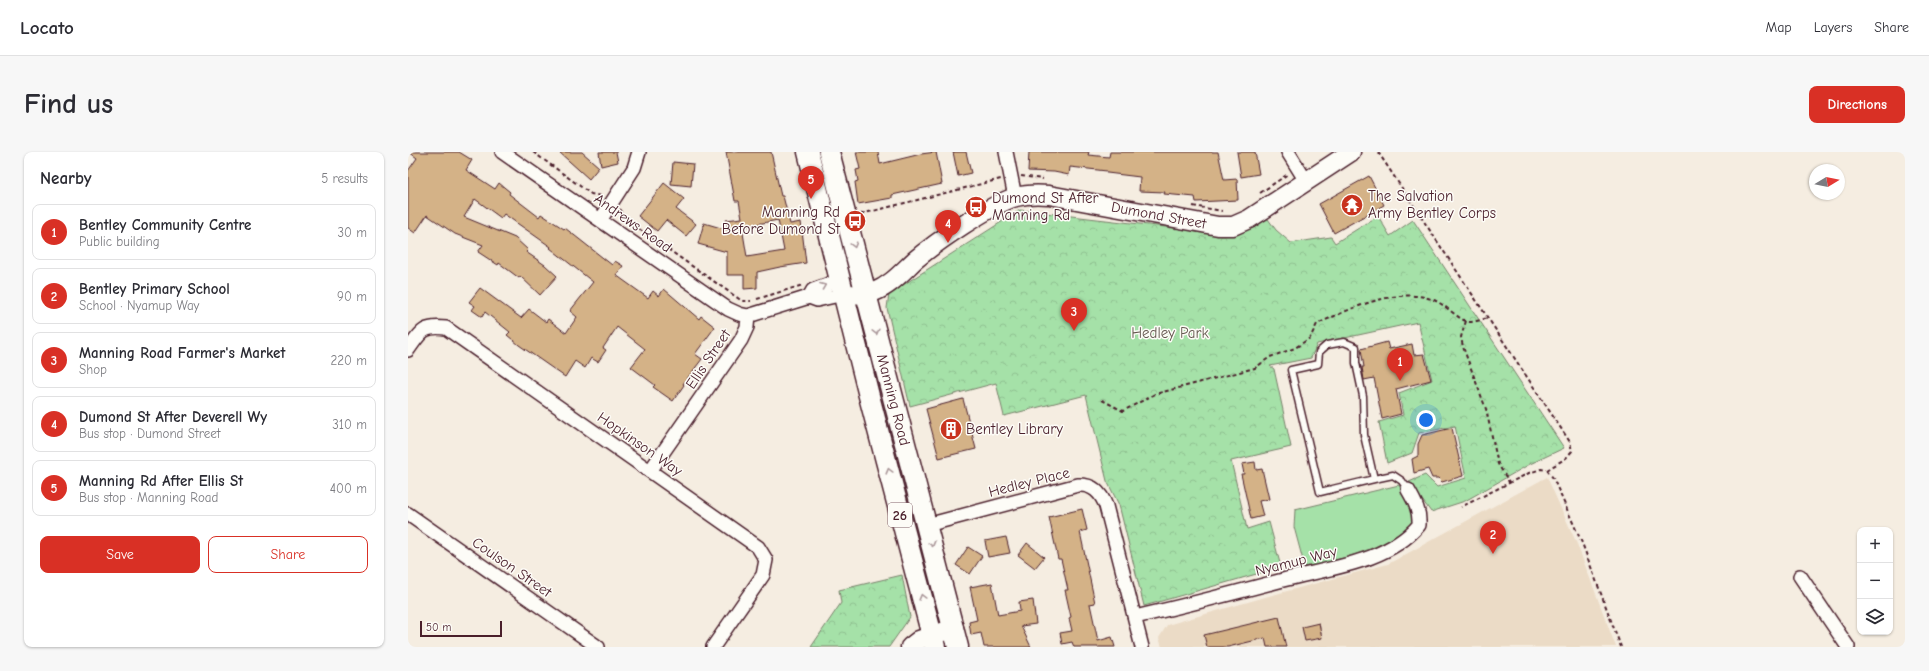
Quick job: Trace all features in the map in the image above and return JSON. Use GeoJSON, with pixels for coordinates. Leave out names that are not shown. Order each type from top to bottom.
{"type":"FeatureCollection","features":[{"type":"Feature","properties":{"kind":"main road","name":"Manning Road"},"geometry":{"type":"LineString","coordinates":[[808,152],[842,287],[947,641]]}},
{"type":"Feature","properties":{"kind":"main road","name":"Manning Road"},"geometry":{"type":"LineString","coordinates":[[829,152],[927,525],[947,641]]}},
{"type":"Feature","properties":{"kind":"street","name":"Andrews Road"},"geometry":{"type":"LineString","coordinates":[[502,152],[728,309],[748,316]]}},
{"type":"Feature","properties":{"kind":"street"},"geometry":{"type":"LineString","coordinates":[[600,219],[634,168],[639,152]]}},
{"type":"Feature","properties":{"kind":"street"},"geometry":{"type":"LineString","coordinates":[[1006,152],[1015,197]]}},
{"type":"Feature","properties":{"kind":"street"},"geometry":{"type":"LineString","coordinates":[[1288,152],[1306,181]]}},
{"type":"Feature","properties":{"kind":"street","name":"Dumond Street"},"geometry":{"type":"LineString","coordinates":[[842,287],[882,288],[897,278],[916,260],[958,229],[1015,197],[1030,195],[1049,196],[1226,226],[1249,220],[1351,152]]}},
{"type":"Feature","properties":{"kind":"street"},"geometry":{"type":"LineString","coordinates":[[748,316],[809,297],[813,290],[842,287]]}},
{"type":"Feature","properties":{"kind":"street","name":"Ellis Street"},"geometry":{"type":"LineString","coordinates":[[650,471],[741,340],[747,327],[748,316]]}},
{"type":"Feature","properties":{"kind":"street","name":"Hopkinson Way"},"geometry":{"type":"LineString","coordinates":[[408,350],[420,334],[431,326],[446,328],[758,547],[766,560],[763,575],[713,647]]}},
{"type":"Feature","properties":{"kind":"street","name":"Hedley Place"},"geometry":{"type":"LineString","coordinates":[[927,525],[1078,486],[1090,486],[1100,495],[1106,506],[1142,647]]}},
{"type":"Feature","properties":{"kind":"street","name":"Nyamup Way"},"geometry":{"type":"LineString","coordinates":[[1135,617],[1202,602],[1354,562],[1387,550],[1408,537],[1419,526],[1420,515],[1408,490]]}},
{"type":"Feature","properties":{"kind":"street","name":"Coulson Street"},"geometry":{"type":"LineString","coordinates":[[408,514],[598,647]]}},
{"type":"Feature","properties":{"kind":"street"},"geometry":{"type":"LineString","coordinates":[[1800,576],[1848,647]]}},
{"type":"Feature","properties":{"kind":"street"},"geometry":{"type":"LineString","coordinates":[[910,647],[920,640],[947,641]]}},
{"type":"Feature","properties":{"kind":"lane"},"geometry":{"type":"LineString","coordinates":[[1374,479],[1364,435],[1363,396],[1356,363],[1356,347],[1352,344],[1344,342],[1327,345],[1319,352],[1318,364],[1291,370],[1320,492],[1393,475],[1402,481],[1408,490]]}},
{"type":"Feature","properties":{"kind":"path"},"geometry":{"type":"LineString","coordinates":[[533,152],[591,194],[604,197],[620,210],[629,222],[744,302],[750,302],[808,283]]}},
{"type":"Feature","properties":{"kind":"path"},"geometry":{"type":"LineString","coordinates":[[1378,152],[1570,442],[1572,451],[1566,458],[1547,470],[1541,469],[1529,472],[1461,507]]}},
{"type":"Feature","properties":{"kind":"path"},"geometry":{"type":"LineString","coordinates":[[1258,195],[1291,172]]}},
{"type":"Feature","properties":{"kind":"path"},"geometry":{"type":"LineString","coordinates":[[1020,175],[1043,179]]}},
{"type":"Feature","properties":{"kind":"path"},"geometry":{"type":"LineString","coordinates":[[858,215],[1004,178]]}},
{"type":"Feature","properties":{"kind":"path"},"geometry":{"type":"LineString","coordinates":[[1193,206],[1224,211]]}},
{"type":"Feature","properties":{"kind":"path"},"geometry":{"type":"LineString","coordinates":[[1102,400],[1123,411],[1155,394],[1255,368],[1270,356],[1295,348],[1310,338],[1317,324],[1392,296],[1413,295],[1430,298],[1442,303],[1462,320],[1470,322],[1488,318]]}},
{"type":"Feature","properties":{"kind":"path"},"geometry":{"type":"LineString","coordinates":[[1466,321],[1461,337],[1463,347],[1486,409],[1498,464],[1509,482]]}},
{"type":"Feature","properties":{"kind":"path"},"geometry":{"type":"LineString","coordinates":[[1547,470],[1553,478],[1582,543],[1621,647]]}},
{"type":"Feature","properties":{"kind":"shaded area"},"geometry":{"type":"Polygon","coordinates":[[[1547,477],[1577,544],[1616,647],[1162,647],[1159,638],[1167,625],[1388,564],[1547,477]]]}},
{"type":"Feature","properties":{"kind":"green space","name":"Hedley Park"},"geometry":{"type":"Polygon","coordinates":[[[1020,210],[1234,235],[1268,219],[1276,230],[1291,243],[1331,237],[1335,243],[1378,216],[1390,236],[1413,220],[1564,448],[1530,464],[1465,501],[1431,512],[1409,482],[1425,475],[1437,487],[1466,478],[1455,426],[1419,433],[1412,453],[1387,463],[1379,422],[1403,415],[1399,393],[1432,380],[1418,322],[1317,344],[1311,358],[1270,366],[1274,369],[1291,447],[1231,461],[1247,529],[1269,522],[1281,567],[1144,606],[1119,505],[1107,481],[1086,395],[1004,416],[996,383],[910,406],[887,308],[889,294],[1020,210]]]}},
{"type":"Feature","properties":{"kind":"green space"},"geometry":{"type":"Polygon","coordinates":[[[1399,485],[1413,512],[1413,523],[1401,533],[1375,547],[1305,568],[1294,527],[1295,510],[1399,485]]]}},
{"type":"Feature","properties":{"kind":"green space"},"geometry":{"type":"Polygon","coordinates":[[[902,575],[910,617],[889,647],[811,647],[841,603],[839,590],[902,575]]]}},
{"type":"Feature","properties":{"kind":"building"},"geometry":{"type":"Polygon","coordinates":[[[409,152],[459,152],[472,160],[466,170],[495,189],[499,183],[510,192],[509,194],[539,217],[541,214],[564,229],[565,228],[612,265],[615,261],[623,266],[616,275],[648,298],[653,291],[659,296],[664,289],[699,319],[701,316],[715,327],[695,354],[702,359],[683,384],[684,385],[673,401],[653,387],[655,385],[631,367],[645,349],[617,327],[603,348],[606,350],[598,362],[591,358],[585,368],[575,361],[565,377],[519,345],[507,335],[510,332],[485,312],[482,317],[472,310],[475,306],[469,302],[480,288],[521,318],[529,309],[546,322],[548,319],[566,333],[577,317],[570,311],[593,282],[550,248],[551,247],[504,214],[501,218],[475,199],[464,217],[515,238],[528,250],[526,252],[545,265],[557,276],[540,295],[520,276],[519,278],[499,263],[498,265],[478,252],[483,245],[455,234],[427,215],[415,233],[408,228],[408,171],[417,158],[409,152]]]}},
{"type":"Feature","properties":{"kind":"building"},"geometry":{"type":"Polygon","coordinates":[[[559,152],[582,152],[599,167],[589,179],[559,152]]]}},
{"type":"Feature","properties":{"kind":"building"},"geometry":{"type":"Polygon","coordinates":[[[599,152],[616,152],[618,162],[601,166],[599,152]]]}},
{"type":"Feature","properties":{"kind":"building"},"geometry":{"type":"Polygon","coordinates":[[[726,152],[771,152],[781,196],[783,196],[790,224],[801,222],[806,263],[757,272],[757,288],[744,289],[744,275],[727,275],[727,252],[698,244],[704,223],[728,230],[726,220],[742,218],[739,201],[735,201],[726,152]],[[778,220],[742,227],[747,257],[784,251],[778,220]]]}},
{"type":"Feature","properties":{"kind":"building"},"geometry":{"type":"Polygon","coordinates":[[[856,152],[878,152],[880,164],[936,152],[942,184],[892,195],[892,198],[858,204],[855,182],[858,181],[856,170],[860,169],[856,152]]]}},
{"type":"Feature","properties":{"kind":"building"},"geometry":{"type":"Polygon","coordinates":[[[953,152],[966,152],[971,173],[958,176],[953,152]]]}},
{"type":"Feature","properties":{"kind":"building"},"geometry":{"type":"Polygon","coordinates":[[[1029,152],[1089,152],[1088,155],[1109,157],[1110,152],[1218,152],[1224,180],[1237,179],[1238,200],[1196,202],[1195,197],[1164,194],[1165,192],[1139,191],[1140,177],[1107,173],[1107,171],[1070,167],[1069,175],[1054,172],[1028,171],[1029,152]]]}},
{"type":"Feature","properties":{"kind":"building"},"geometry":{"type":"Polygon","coordinates":[[[1237,152],[1255,152],[1259,174],[1241,177],[1237,152]]]}},
{"type":"Feature","properties":{"kind":"building"},"geometry":{"type":"Polygon","coordinates":[[[673,162],[693,164],[691,186],[671,184],[673,162]]]}},
{"type":"Feature","properties":{"kind":"building"},"geometry":{"type":"Polygon","coordinates":[[[1369,176],[1384,205],[1334,233],[1319,204],[1369,176]]]}},
{"type":"Feature","properties":{"kind":"building"},"geometry":{"type":"Polygon","coordinates":[[[664,183],[684,199],[676,209],[696,224],[686,236],[666,220],[657,231],[638,216],[664,183]]]}},
{"type":"Feature","properties":{"kind":"building"},"geometry":{"type":"Polygon","coordinates":[[[1387,342],[1389,349],[1412,344],[1414,355],[1424,354],[1431,380],[1396,389],[1401,414],[1382,419],[1374,378],[1364,380],[1362,367],[1364,367],[1361,349],[1387,342]]]}},
{"type":"Feature","properties":{"kind":"building","name":"Bentley Library"},"geometry":{"type":"Polygon","coordinates":[[[963,399],[976,449],[939,458],[926,409],[963,399]]]}},
{"type":"Feature","properties":{"kind":"building"},"geometry":{"type":"Polygon","coordinates":[[[1452,428],[1463,476],[1442,482],[1438,478],[1432,478],[1428,469],[1414,473],[1412,459],[1418,456],[1418,444],[1422,435],[1452,428]]]}},
{"type":"Feature","properties":{"kind":"building"},"geometry":{"type":"Polygon","coordinates":[[[1255,462],[1256,470],[1262,469],[1269,499],[1259,501],[1263,516],[1251,519],[1241,474],[1244,474],[1242,464],[1255,462]]]}},
{"type":"Feature","properties":{"kind":"building"},"geometry":{"type":"Polygon","coordinates":[[[1082,509],[1087,530],[1080,532],[1095,603],[1090,604],[1098,641],[1112,637],[1115,647],[1074,647],[1072,642],[1062,644],[1060,633],[1072,631],[1069,618],[1071,617],[1065,590],[1068,590],[1061,559],[1058,559],[1049,517],[1082,509]]]}},
{"type":"Feature","properties":{"kind":"building"},"geometry":{"type":"Polygon","coordinates":[[[1006,537],[1010,553],[988,557],[985,541],[1006,537]]]}},
{"type":"Feature","properties":{"kind":"building"},"geometry":{"type":"Polygon","coordinates":[[[1027,543],[1044,557],[1035,568],[1018,555],[1027,543]]]}},
{"type":"Feature","properties":{"kind":"building"},"geometry":{"type":"Polygon","coordinates":[[[968,547],[982,556],[970,574],[956,565],[968,547]]]}},
{"type":"Feature","properties":{"kind":"building"},"geometry":{"type":"Polygon","coordinates":[[[992,583],[998,615],[1020,611],[1019,602],[1033,600],[1036,624],[1021,626],[1031,647],[984,647],[981,633],[971,635],[969,622],[977,620],[970,587],[992,583]]]}},
{"type":"Feature","properties":{"kind":"building"},"geometry":{"type":"Polygon","coordinates":[[[1279,617],[1286,647],[1267,647],[1265,638],[1228,647],[1207,647],[1204,635],[1279,617]]]}},
{"type":"Feature","properties":{"kind":"building"},"geometry":{"type":"Polygon","coordinates":[[[1319,623],[1322,638],[1305,641],[1302,627],[1319,623]]]}},
{"type":"Feature","properties":{"kind":"place","name":"Manning Rd After Ellis St"},"geometry":{"type":"Point","coordinates":[811,199]}},
{"type":"Feature","properties":{"kind":"place","name":"The Salvation Army Bentley Corps"},"geometry":{"type":"Point","coordinates":[1352,205]}},
{"type":"Feature","properties":{"kind":"place","name":"Dumond St After Manning Rd"},"geometry":{"type":"Point","coordinates":[976,207]}},
{"type":"Feature","properties":{"kind":"place","name":"Manning Rd Before Dumond St"},"geometry":{"type":"Point","coordinates":[855,221]}},
{"type":"Feature","properties":{"kind":"place","name":"Dumond St After Deverell Wy"},"geometry":{"type":"Point","coordinates":[948,243]}},
{"type":"Feature","properties":{"kind":"place","name":"Manning Road Farmer's Market"},"geometry":{"type":"Point","coordinates":[1074,331]}},
{"type":"Feature","properties":{"kind":"place","name":"Bentley Community Centre"},"geometry":{"type":"Point","coordinates":[1400,381]}},
{"type":"Feature","properties":{"kind":"place","name":"Bentley Library"},"geometry":{"type":"Point","coordinates":[951,429]}},
{"type":"Feature","properties":{"kind":"place","name":"Bentley Primary School"},"geometry":{"type":"Point","coordinates":[1493,554]}}]}
